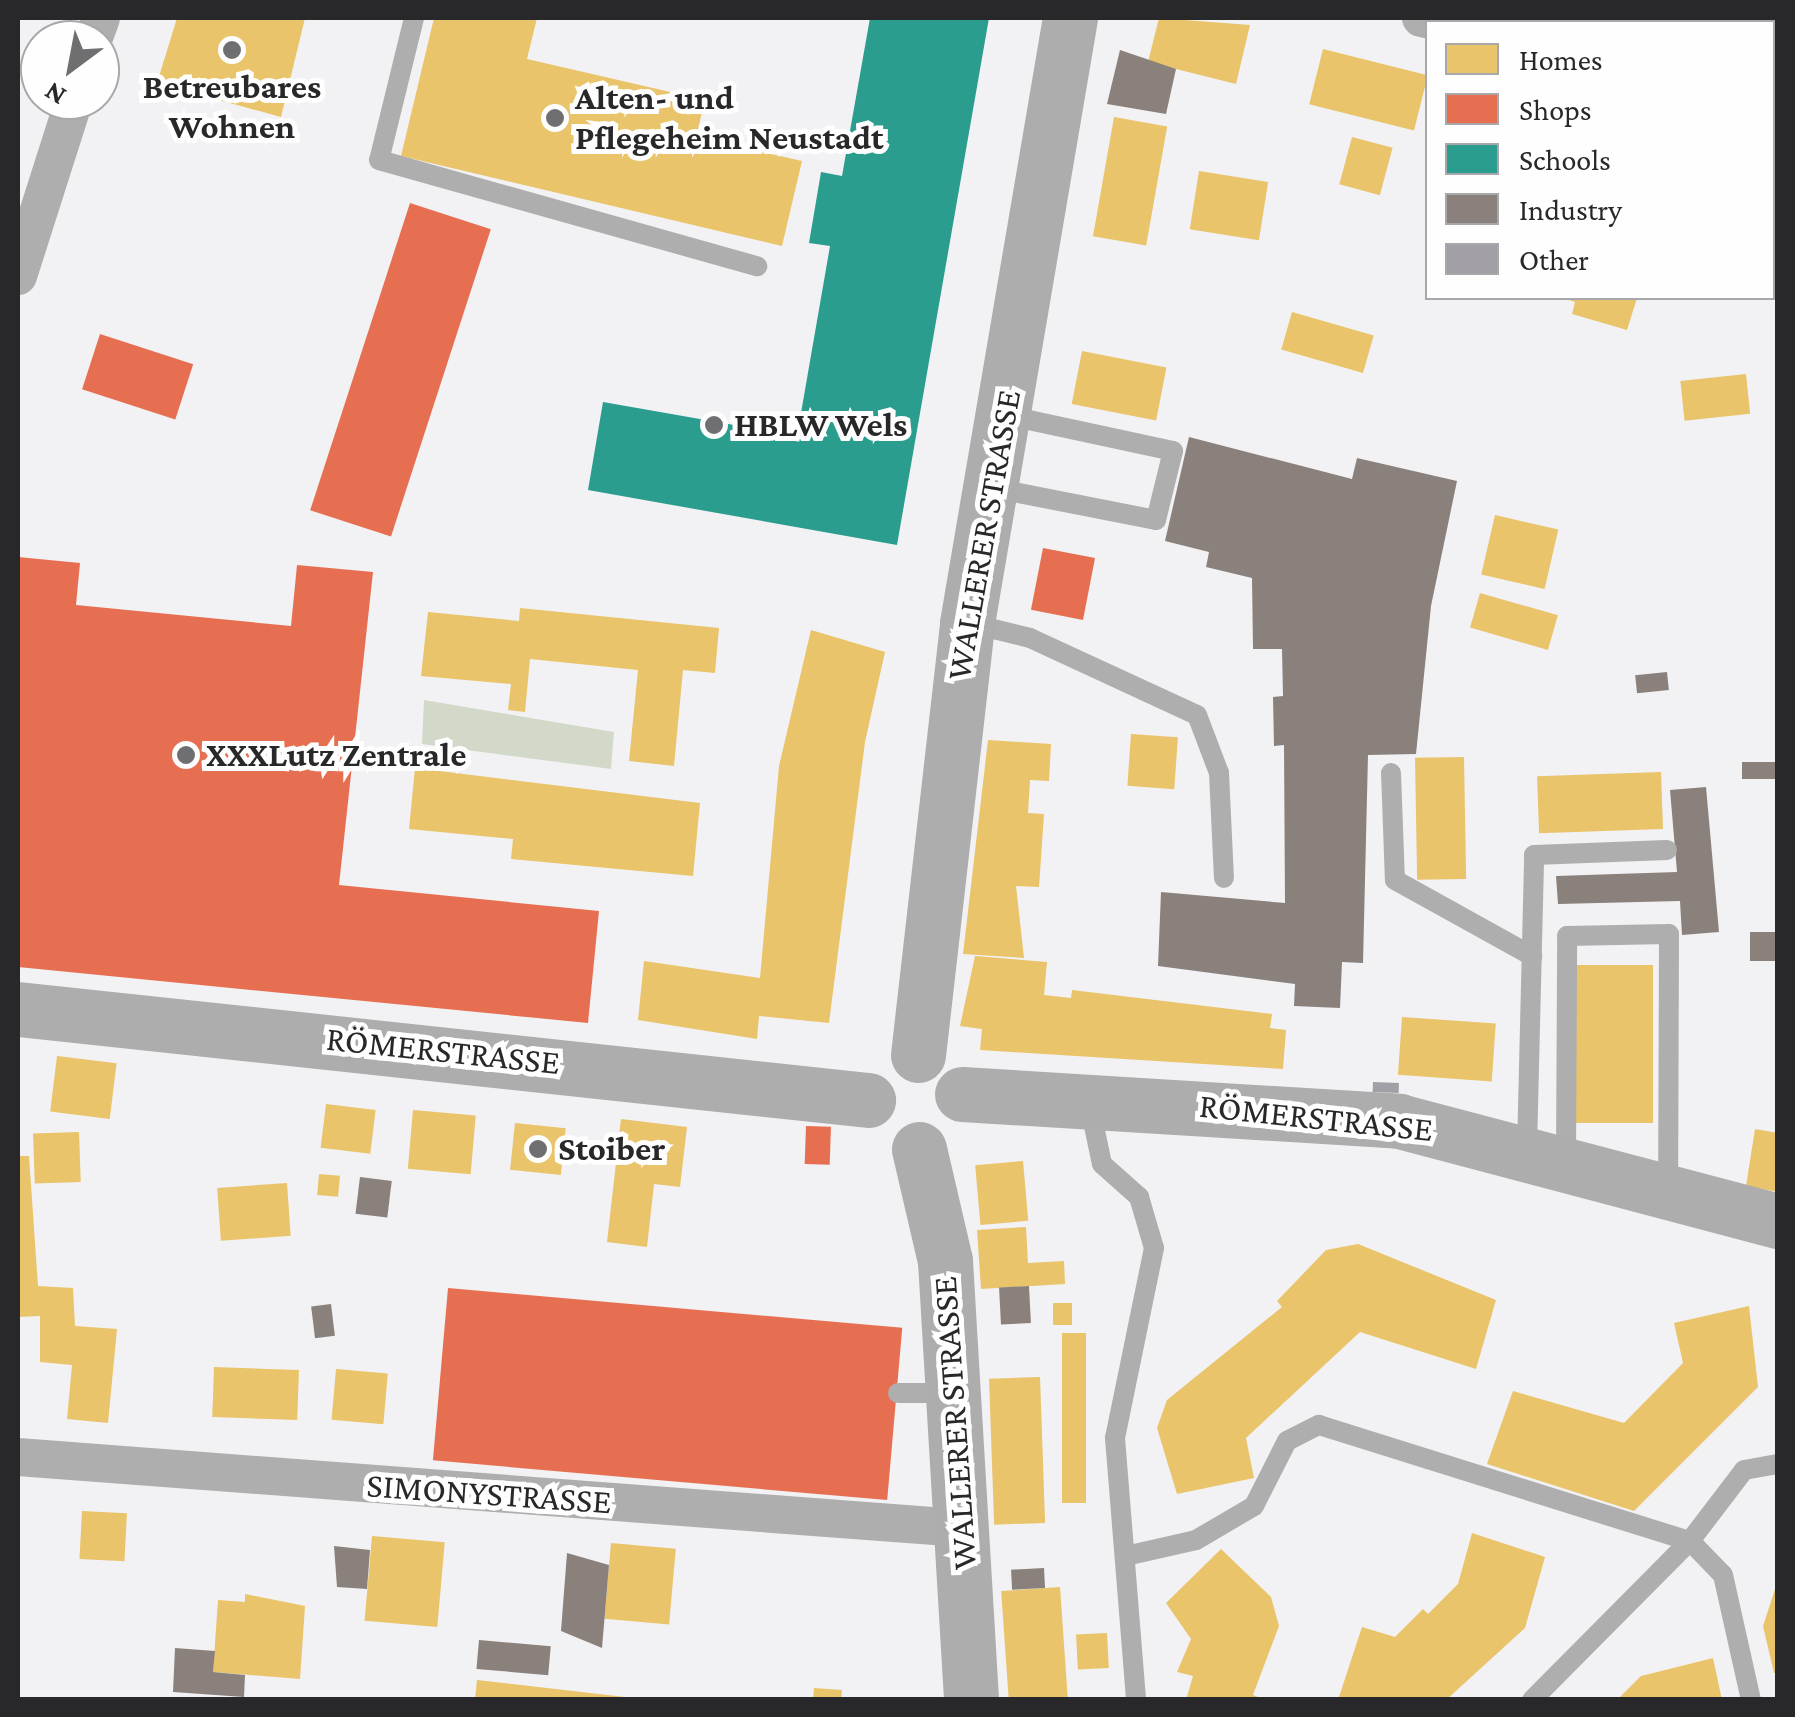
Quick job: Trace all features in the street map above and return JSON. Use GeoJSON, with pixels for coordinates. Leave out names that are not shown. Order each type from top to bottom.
{"type":"FeatureCollection","features":[{"type":"Feature","properties":{"kind":"main road","name":"WALLERER STRASSE"},"geometry":{"type":"LineString","coordinates":[[918,1056],[968,623],[1070,18]]}},
{"type":"Feature","properties":{"kind":"main road","name":"RÖMERSTRASSE"},"geometry":{"type":"LineString","coordinates":[[18,1008],[868,1100]]}},
{"type":"Feature","properties":{"kind":"main road"},"geometry":{"type":"LineString","coordinates":[[918,1056],[946,1066],[962,1094],[950,1135],[919,1149],[880,1135],[868,1100],[886,1065],[918,1056]]}},
{"type":"Feature","properties":{"kind":"main road","name":"RÖMERSTRASSE"},"geometry":{"type":"LineString","coordinates":[[962,1094],[1381,1119],[1546,1155],[1778,1220]]}},
{"type":"Feature","properties":{"kind":"main road","name":"WALLERER STRASSE"},"geometry":{"type":"LineString","coordinates":[[919,1149],[945,1261],[971,1700]]}},
{"type":"Feature","properties":{"kind":"street"},"geometry":{"type":"LineString","coordinates":[[18,276],[68,120]]}},
{"type":"Feature","properties":{"kind":"street","name":"SIMONYSTRASSE"},"geometry":{"type":"LineString","coordinates":[[18,1457],[962,1528]]}},
{"type":"Feature","properties":{"kind":"lane"},"geometry":{"type":"LineString","coordinates":[[414,18],[378,160],[757,266]]}},
{"type":"Feature","properties":{"kind":"lane"},"geometry":{"type":"LineString","coordinates":[[991,488],[1156,520],[1173,450],[1005,415]]}},
{"type":"Feature","properties":{"kind":"lane"},"geometry":{"type":"LineString","coordinates":[[968,623],[1030,638],[1197,715],[1219,773],[1224,878]]}},
{"type":"Feature","properties":{"kind":"lane"},"geometry":{"type":"LineString","coordinates":[[1391,773],[1395,880],[1532,956]]}},
{"type":"Feature","properties":{"kind":"lane"},"geometry":{"type":"LineString","coordinates":[[1546,1155],[1532,956],[1534,855],[1666,850]]}},
{"type":"Feature","properties":{"kind":"lane"},"geometry":{"type":"LineString","coordinates":[[1546,1155],[1567,936],[1670,934],[1668,1190]]}},
{"type":"Feature","properties":{"kind":"lane"},"geometry":{"type":"LineString","coordinates":[[1088,1100],[1102,1164],[1139,1197],[1154,1248],[1115,1438],[1130,1555],[1136,1700]]}},
{"type":"Feature","properties":{"kind":"lane"},"geometry":{"type":"LineString","coordinates":[[898,1393],[953,1393]]}},
{"type":"Feature","properties":{"kind":"lane"},"geometry":{"type":"LineString","coordinates":[[1130,1555],[1196,1540],[1254,1506],[1287,1441],[1318,1425],[1690,1541],[1723,1575],[1752,1700]]}},
{"type":"Feature","properties":{"kind":"lane"},"geometry":{"type":"LineString","coordinates":[[1532,1700],[1690,1541],[1744,1470],[1778,1464]]}},
{"type":"Feature","properties":{"kind":"green space"},"geometry":{"type":"Polygon","coordinates":[[[424,700],[614,732],[611,769],[422,744],[424,700]]]}},
{"type":"Feature","properties":{"kind":"building: Homes","name":"Betreubares Wohnen"},"geometry":{"type":"Polygon","coordinates":[[[177,18],[305,18],[281,117],[157,83],[177,18]]]}},
{"type":"Feature","properties":{"kind":"building: Homes","name":"Alten- und Pflegeheim Neustadt"},"geometry":{"type":"Polygon","coordinates":[[[434,18],[537,18],[527,59],[705,100],[696,137],[802,161],[782,246],[401,156],[434,18]]]}},
{"type":"Feature","properties":{"kind":"building: Homes"},"geometry":{"type":"Polygon","coordinates":[[[1159,18],[1250,25],[1236,84],[1148,62],[1159,18]]]}},
{"type":"Feature","properties":{"kind":"building: Homes"},"geometry":{"type":"Polygon","coordinates":[[[1646,18],[1729,18],[1687,20],[1646,18]]]}},
{"type":"Feature","properties":{"kind":"building: Homes"},"geometry":{"type":"Polygon","coordinates":[[[1323,49],[1425,74],[1414,130],[1309,104],[1323,49]]]}},
{"type":"Feature","properties":{"kind":"building: Homes"},"geometry":{"type":"Polygon","coordinates":[[[1114,117],[1167,126],[1146,246],[1093,236],[1114,117]]]}},
{"type":"Feature","properties":{"kind":"building: Homes"},"geometry":{"type":"Polygon","coordinates":[[[1352,137],[1393,148],[1380,195],[1339,184],[1352,137]]]}},
{"type":"Feature","properties":{"kind":"building: Homes"},"geometry":{"type":"Polygon","coordinates":[[[1775,165],[1778,166],[1775,256],[1775,165]]]}},
{"type":"Feature","properties":{"kind":"building: Homes"},"geometry":{"type":"Polygon","coordinates":[[[1199,171],[1268,182],[1259,240],[1190,229],[1199,171]]]}},
{"type":"Feature","properties":{"kind":"building: Homes"},"geometry":{"type":"Polygon","coordinates":[[[1569,300],[1636,300],[1627,330],[1572,314],[1575,302],[1569,300]]]}},
{"type":"Feature","properties":{"kind":"building: Homes"},"geometry":{"type":"Polygon","coordinates":[[[1292,312],[1374,335],[1363,373],[1281,349],[1292,312]]]}},
{"type":"Feature","properties":{"kind":"building: Homes"},"geometry":{"type":"Polygon","coordinates":[[[1082,351],[1166,367],[1156,420],[1072,404],[1082,351]]]}},
{"type":"Feature","properties":{"kind":"building: Homes"},"geometry":{"type":"Polygon","coordinates":[[[1746,374],[1750,414],[1685,421],[1680,381],[1746,374]]]}},
{"type":"Feature","properties":{"kind":"building: Homes"},"geometry":{"type":"Polygon","coordinates":[[[1495,515],[1558,530],[1545,589],[1481,574],[1495,515]]]}},
{"type":"Feature","properties":{"kind":"building: Homes"},"geometry":{"type":"Polygon","coordinates":[[[1480,593],[1558,615],[1548,650],[1470,628],[1480,593]]]}},
{"type":"Feature","properties":{"kind":"building: Homes"},"geometry":{"type":"Polygon","coordinates":[[[520,608],[719,628],[715,673],[683,670],[674,766],[629,761],[638,670],[530,659],[525,712],[508,710],[511,684],[421,676],[428,612],[519,621],[520,608]]]}},
{"type":"Feature","properties":{"kind":"building: Homes"},"geometry":{"type":"Polygon","coordinates":[[[811,630],[885,652],[865,742],[829,1023],[759,1016],[757,1039],[638,1020],[644,961],[760,978],[779,766],[811,630]]]}},
{"type":"Feature","properties":{"kind":"building: Homes"},"geometry":{"type":"Polygon","coordinates":[[[1131,734],[1178,737],[1174,789],[1127,786],[1131,734]]]}},
{"type":"Feature","properties":{"kind":"building: Homes"},"geometry":{"type":"Polygon","coordinates":[[[988,740],[1051,744],[1049,781],[1030,780],[1028,813],[1044,814],[1039,887],[1016,886],[1024,958],[963,954],[988,740]]]}},
{"type":"Feature","properties":{"kind":"building: Homes"},"geometry":{"type":"Polygon","coordinates":[[[1464,757],[1466,879],[1417,880],[1415,758],[1464,757]]]}},
{"type":"Feature","properties":{"kind":"building: Homes"},"geometry":{"type":"Polygon","coordinates":[[[415,768],[700,803],[693,876],[511,859],[513,839],[409,829],[415,768]]]}},
{"type":"Feature","properties":{"kind":"building: Homes"},"geometry":{"type":"Polygon","coordinates":[[[1661,772],[1663,829],[1539,833],[1537,776],[1661,772]]]}},
{"type":"Feature","properties":{"kind":"building: Homes"},"geometry":{"type":"Polygon","coordinates":[[[975,956],[1047,962],[1044,995],[1071,998],[1072,990],[1272,1014],[1270,1028],[1286,1030],[1283,1069],[980,1050],[982,1029],[960,1026],[975,956]]]}},
{"type":"Feature","properties":{"kind":"building: Homes"},"geometry":{"type":"Polygon","coordinates":[[[1575,965],[1653,965],[1653,1123],[1575,1123],[1575,965]]]}},
{"type":"Feature","properties":{"kind":"building: Homes"},"geometry":{"type":"Polygon","coordinates":[[[1402,1017],[1496,1024],[1492,1081],[1398,1075],[1402,1017]]]}},
{"type":"Feature","properties":{"kind":"building: Homes"},"geometry":{"type":"Polygon","coordinates":[[[57,1056],[117,1063],[110,1119],[50,1112],[57,1056]]]}},
{"type":"Feature","properties":{"kind":"building: Homes"},"geometry":{"type":"Polygon","coordinates":[[[326,1104],[376,1110],[370,1154],[321,1148],[326,1104]]]}},
{"type":"Feature","properties":{"kind":"building: Homes"},"geometry":{"type":"Polygon","coordinates":[[[413,1110],[476,1115],[471,1174],[408,1169],[413,1110]]]}},
{"type":"Feature","properties":{"kind":"building: Homes"},"geometry":{"type":"Polygon","coordinates":[[[621,1119],[687,1127],[680,1187],[654,1184],[647,1247],[607,1242],[621,1119]]]}},
{"type":"Feature","properties":{"kind":"building: Homes","name":"Stoiber"},"geometry":{"type":"Polygon","coordinates":[[[515,1123],[566,1128],[561,1175],[510,1170],[515,1123]]]}},
{"type":"Feature","properties":{"kind":"building: Homes"},"geometry":{"type":"Polygon","coordinates":[[[1755,1129],[1778,1133],[1778,1192],[1746,1186],[1755,1129]]]}},
{"type":"Feature","properties":{"kind":"building: Homes"},"geometry":{"type":"Polygon","coordinates":[[[79,1132],[81,1182],[35,1184],[33,1134],[79,1132]]]}},
{"type":"Feature","properties":{"kind":"building: Homes"},"geometry":{"type":"Polygon","coordinates":[[[18,1156],[29,1156],[38,1286],[73,1288],[75,1326],[117,1329],[108,1423],[67,1419],[72,1365],[40,1362],[40,1316],[18,1317],[18,1156]]]}},
{"type":"Feature","properties":{"kind":"building: Homes"},"geometry":{"type":"Polygon","coordinates":[[[1023,1161],[1028,1221],[980,1225],[975,1165],[1023,1161]]]}},
{"type":"Feature","properties":{"kind":"building: Homes"},"geometry":{"type":"Polygon","coordinates":[[[319,1174],[340,1176],[338,1197],[317,1195],[319,1174]]]}},
{"type":"Feature","properties":{"kind":"building: Homes"},"geometry":{"type":"Polygon","coordinates":[[[287,1183],[291,1236],[221,1241],[217,1188],[287,1183]]]}},
{"type":"Feature","properties":{"kind":"building: Homes"},"geometry":{"type":"Polygon","coordinates":[[[1026,1227],[1028,1263],[1064,1261],[1065,1284],[981,1289],[977,1230],[1026,1227]]]}},
{"type":"Feature","properties":{"kind":"building: Homes"},"geometry":{"type":"Polygon","coordinates":[[[1358,1244],[1496,1300],[1476,1369],[1360,1332],[1246,1438],[1254,1478],[1177,1494],[1157,1428],[1167,1400],[1282,1307],[1277,1301],[1326,1250],[1358,1244]]]}},
{"type":"Feature","properties":{"kind":"building: Homes"},"geometry":{"type":"Polygon","coordinates":[[[1053,1303],[1072,1303],[1072,1325],[1053,1325],[1053,1303]]]}},
{"type":"Feature","properties":{"kind":"building: Homes"},"geometry":{"type":"Polygon","coordinates":[[[1749,1306],[1758,1387],[1634,1511],[1487,1464],[1513,1391],[1624,1423],[1683,1363],[1674,1323],[1749,1306]]]}},
{"type":"Feature","properties":{"kind":"building: Homes"},"geometry":{"type":"Polygon","coordinates":[[[1062,1333],[1086,1333],[1086,1503],[1062,1503],[1062,1333]]]}},
{"type":"Feature","properties":{"kind":"building: Homes"},"geometry":{"type":"Polygon","coordinates":[[[214,1367],[299,1370],[297,1420],[212,1417],[214,1367]]]}},
{"type":"Feature","properties":{"kind":"building: Homes"},"geometry":{"type":"Polygon","coordinates":[[[336,1369],[388,1374],[383,1424],[332,1420],[336,1369]]]}},
{"type":"Feature","properties":{"kind":"building: Homes"},"geometry":{"type":"Polygon","coordinates":[[[1040,1377],[1045,1523],[994,1525],[989,1379],[1040,1377]]]}},
{"type":"Feature","properties":{"kind":"building: Homes"},"geometry":{"type":"Polygon","coordinates":[[[82,1511],[127,1513],[124,1561],[79,1559],[82,1511]]]}},
{"type":"Feature","properties":{"kind":"building: Homes"},"geometry":{"type":"Polygon","coordinates":[[[1472,1533],[1545,1557],[1525,1628],[1446,1700],[1338,1700],[1362,1627],[1395,1637],[1423,1609],[1428,1614],[1458,1584],[1472,1533]]]}},
{"type":"Feature","properties":{"kind":"building: Homes"},"geometry":{"type":"Polygon","coordinates":[[[372,1536],[445,1542],[437,1627],[365,1621],[372,1536]]]}},
{"type":"Feature","properties":{"kind":"building: Homes"},"geometry":{"type":"Polygon","coordinates":[[[611,1543],[676,1549],[669,1624],[604,1619],[611,1543]]]}},
{"type":"Feature","properties":{"kind":"building: Homes"},"geometry":{"type":"Polygon","coordinates":[[[1221,1549],[1271,1597],[1279,1626],[1253,1695],[1266,1700],[1186,1700],[1193,1676],[1177,1672],[1191,1639],[1166,1603],[1221,1549]]]}},
{"type":"Feature","properties":{"kind":"building: Homes"},"geometry":{"type":"Polygon","coordinates":[[[1778,1580],[1778,1673],[1774,1673],[1763,1626],[1778,1580]]]}},
{"type":"Feature","properties":{"kind":"building: Homes"},"geometry":{"type":"Polygon","coordinates":[[[1060,1587],[1068,1700],[1009,1700],[1001,1591],[1060,1587]]]}},
{"type":"Feature","properties":{"kind":"building: Homes"},"geometry":{"type":"Polygon","coordinates":[[[245,1594],[305,1606],[300,1679],[213,1672],[218,1600],[245,1602],[245,1594]]]}},
{"type":"Feature","properties":{"kind":"building: Homes"},"geometry":{"type":"Polygon","coordinates":[[[1107,1633],[1109,1668],[1078,1670],[1076,1635],[1107,1633]]]}},
{"type":"Feature","properties":{"kind":"building: Homes"},"geometry":{"type":"Polygon","coordinates":[[[1713,1658],[1722,1700],[1617,1700],[1641,1676],[1713,1658]]]}},
{"type":"Feature","properties":{"kind":"building: Homes"},"geometry":{"type":"Polygon","coordinates":[[[477,1680],[625,1697],[625,1700],[475,1700],[477,1680]]]}},
{"type":"Feature","properties":{"kind":"building: Homes"},"geometry":{"type":"Polygon","coordinates":[[[814,1688],[842,1690],[841,1700],[813,1700],[814,1688]]]}},
{"type":"Feature","properties":{"kind":"building: Shops"},"geometry":{"type":"Polygon","coordinates":[[[410,203],[491,229],[391,536],[310,510],[410,203]]]}},
{"type":"Feature","properties":{"kind":"building: Shops"},"geometry":{"type":"Polygon","coordinates":[[[100,334],[193,364],[175,419],[82,389],[100,334]]]}},
{"type":"Feature","properties":{"kind":"building: Shops"},"geometry":{"type":"Polygon","coordinates":[[[1043,548],[1095,558],[1083,620],[1031,610],[1043,548]]]}},
{"type":"Feature","properties":{"kind":"building: Shops","name":"XXXLutz Zentrale"},"geometry":{"type":"Polygon","coordinates":[[[18,557],[80,563],[76,605],[291,626],[297,565],[373,572],[339,885],[599,911],[588,1023],[18,967],[18,557]]]}},
{"type":"Feature","properties":{"kind":"building: Shops"},"geometry":{"type":"Polygon","coordinates":[[[806,1126],[831,1127],[830,1165],[805,1164],[806,1126]]]}},
{"type":"Feature","properties":{"kind":"building: Shops"},"geometry":{"type":"Polygon","coordinates":[[[448,1288],[902,1328],[887,1500],[433,1460],[448,1288]]]}},
{"type":"Feature","properties":{"kind":"building: Schools"},"geometry":{"type":"Polygon","coordinates":[[[870,18],[989,18],[897,545],[588,490],[603,402],[797,436],[830,246],[809,243],[821,172],[842,176],[870,18]]]}},
{"type":"Feature","properties":{"kind":"building: Industry"},"geometry":{"type":"Polygon","coordinates":[[[1120,50],[1176,69],[1166,114],[1107,104],[1120,50]]]}},
{"type":"Feature","properties":{"kind":"building: Industry"},"geometry":{"type":"Polygon","coordinates":[[[1189,437],[1352,479],[1357,458],[1457,481],[1431,606],[1416,754],[1368,755],[1363,963],[1342,962],[1340,1008],[1294,1006],[1295,984],[1158,966],[1161,892],[1285,903],[1284,745],[1274,746],[1273,697],[1283,696],[1282,649],[1253,649],[1252,578],[1206,567],[1209,552],[1165,541],[1189,437]]]}},
{"type":"Feature","properties":{"kind":"building: Industry"},"geometry":{"type":"Polygon","coordinates":[[[1667,672],[1669,690],[1637,693],[1635,675],[1667,672]]]}},
{"type":"Feature","properties":{"kind":"building: Industry"},"geometry":{"type":"Polygon","coordinates":[[[1742,762],[1778,762],[1778,779],[1742,779],[1742,762]]]}},
{"type":"Feature","properties":{"kind":"building: Industry"},"geometry":{"type":"Polygon","coordinates":[[[1706,787],[1719,932],[1682,935],[1680,901],[1558,904],[1556,876],[1677,872],[1670,790],[1706,787]]]}},
{"type":"Feature","properties":{"kind":"building: Industry"},"geometry":{"type":"Polygon","coordinates":[[[1750,932],[1778,932],[1778,961],[1750,961],[1750,932]]]}},
{"type":"Feature","properties":{"kind":"building: Industry"},"geometry":{"type":"Polygon","coordinates":[[[360,1177],[392,1181],[387,1218],[355,1214],[360,1177]]]}},
{"type":"Feature","properties":{"kind":"building: Industry"},"geometry":{"type":"Polygon","coordinates":[[[1029,1286],[1031,1323],[1001,1325],[999,1288],[1029,1286]]]}},
{"type":"Feature","properties":{"kind":"building: Industry"},"geometry":{"type":"Polygon","coordinates":[[[331,1304],[335,1336],[315,1338],[311,1306],[331,1304]]]}},
{"type":"Feature","properties":{"kind":"building: Industry"},"geometry":{"type":"Polygon","coordinates":[[[334,1546],[370,1550],[367,1589],[337,1587],[334,1546]]]}},
{"type":"Feature","properties":{"kind":"building: Industry"},"geometry":{"type":"Polygon","coordinates":[[[567,1553],[609,1565],[602,1648],[561,1631],[567,1553]]]}},
{"type":"Feature","properties":{"kind":"building: Industry"},"geometry":{"type":"Polygon","coordinates":[[[1044,1568],[1045,1588],[1012,1590],[1011,1570],[1044,1568]]]}},
{"type":"Feature","properties":{"kind":"building: Industry"},"geometry":{"type":"Polygon","coordinates":[[[479,1640],[551,1646],[548,1675],[476,1669],[479,1640]]]}},
{"type":"Feature","properties":{"kind":"building: Industry"},"geometry":{"type":"Polygon","coordinates":[[[175,1648],[215,1651],[213,1672],[245,1675],[244,1697],[173,1692],[175,1648]]]}},
{"type":"Feature","properties":{"kind":"building: Other"},"geometry":{"type":"Polygon","coordinates":[[[1373,1082],[1399,1083],[1399,1093],[1373,1092],[1373,1082]]]}},
{"type":"Feature","properties":{"kind":"place","name":"Betreubares Wohnen"},"geometry":{"type":"Point","coordinates":[232,50]}},
{"type":"Feature","properties":{"kind":"place","name":"Alten- und Pflegeheim Neustadt"},"geometry":{"type":"Point","coordinates":[555,118]}},
{"type":"Feature","properties":{"kind":"place","name":"HBLW Wels"},"geometry":{"type":"Point","coordinates":[714,425]}},
{"type":"Feature","properties":{"kind":"place","name":"XXXLutz Zentrale"},"geometry":{"type":"Point","coordinates":[186,755]}},
{"type":"Feature","properties":{"kind":"place","name":"Stoiber"},"geometry":{"type":"Point","coordinates":[538,1149]}}]}
